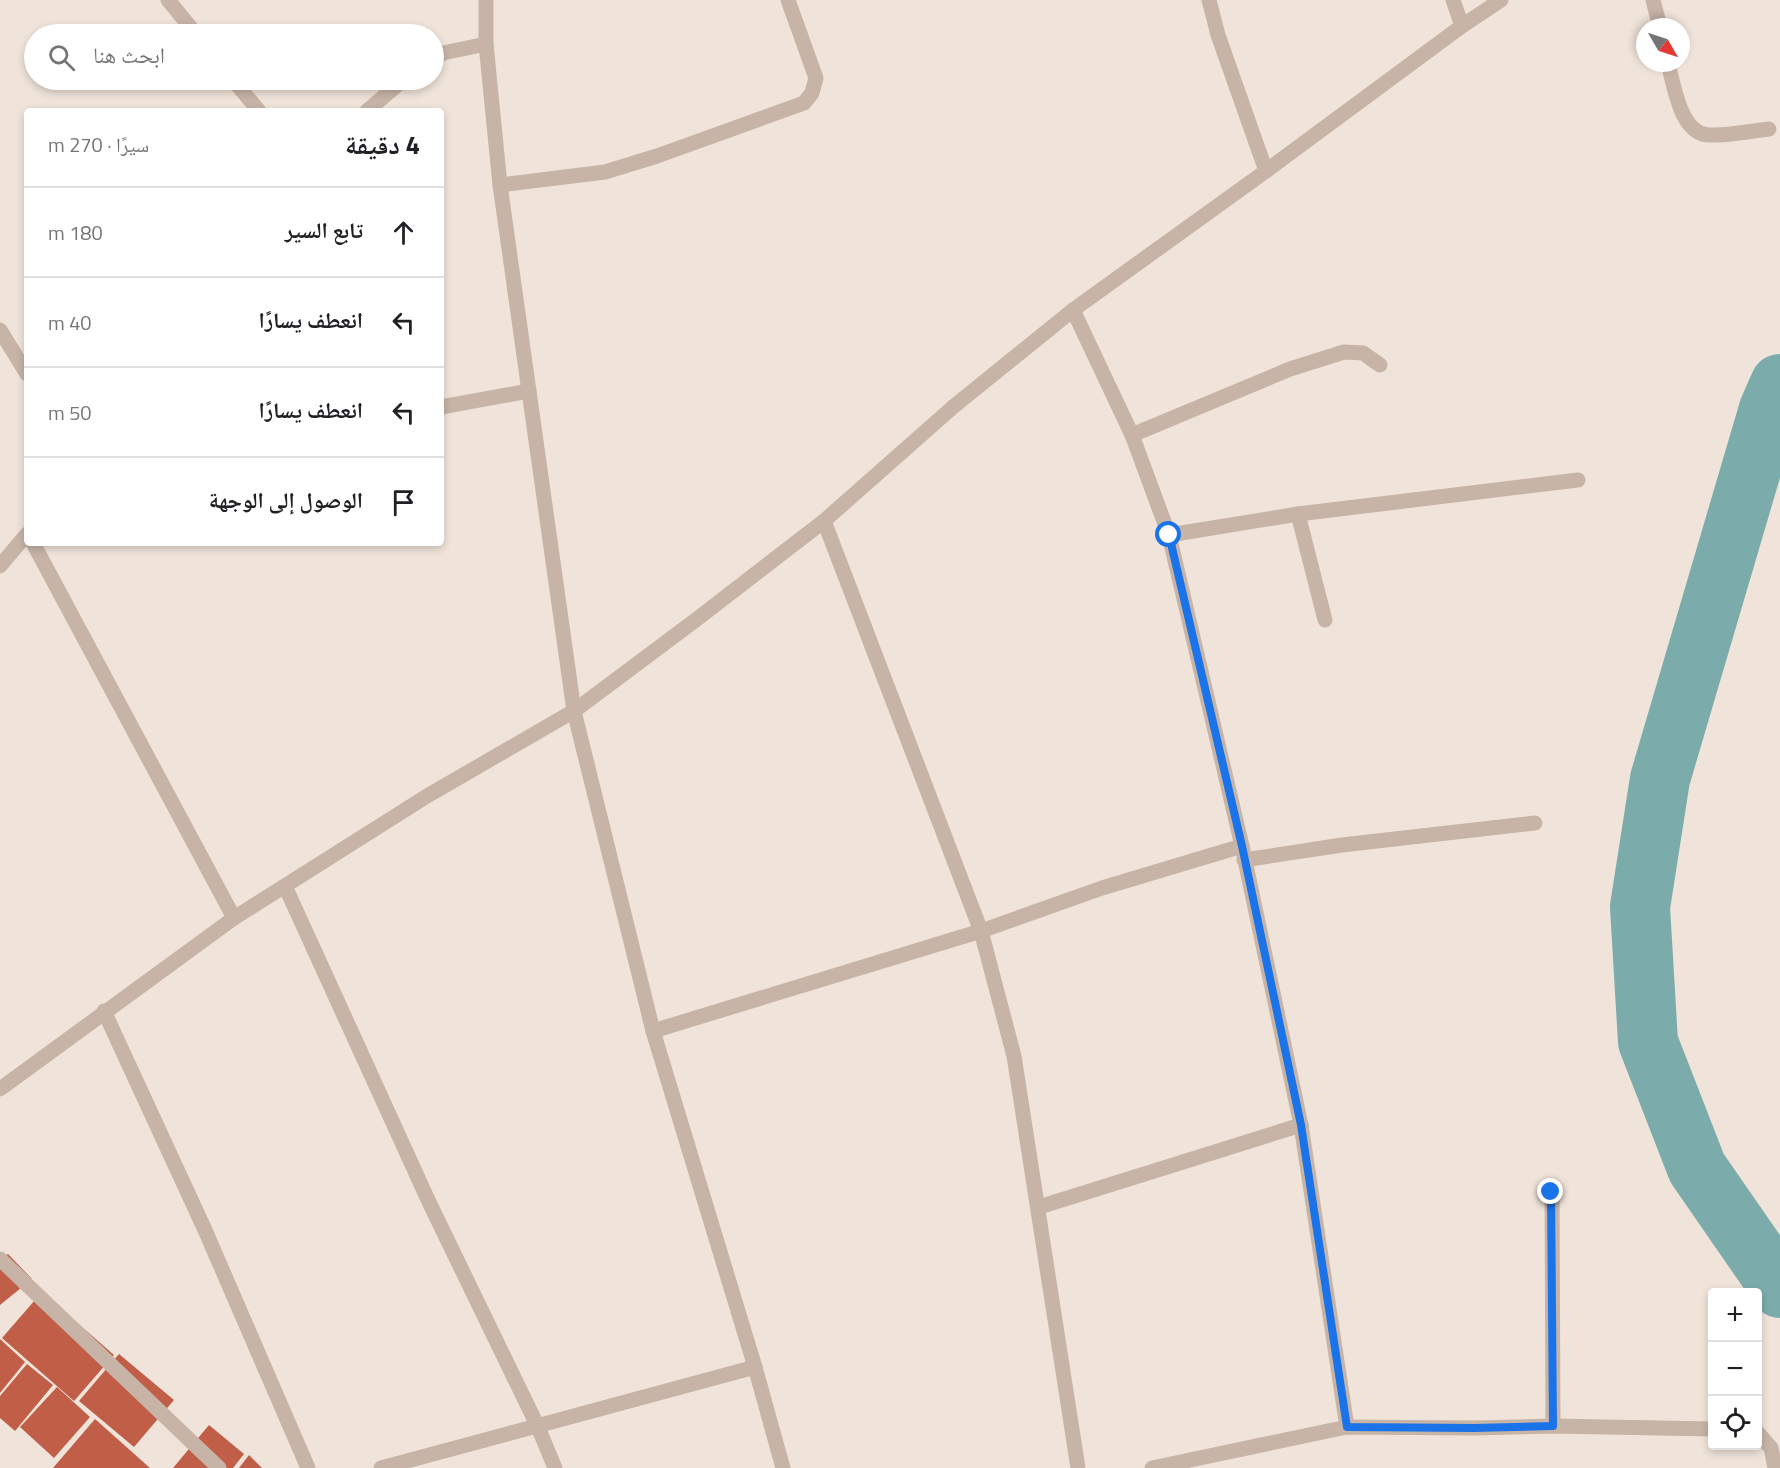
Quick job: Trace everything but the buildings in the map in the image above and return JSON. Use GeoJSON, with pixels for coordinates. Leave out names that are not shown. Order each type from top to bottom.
{"type":"FeatureCollection","features":[{"type":"Feature","properties":{"kind":"street"},"geometry":{"type":"LineString","coordinates":[[168,0],[188,24]]}},
{"type":"Feature","properties":{"kind":"street"},"geometry":{"type":"LineString","coordinates":[[486,0],[486,44],[500,185],[574,711],[653,1031],[755,1367],[783,1468]]}},
{"type":"Feature","properties":{"kind":"street"},"geometry":{"type":"LineString","coordinates":[[500,185],[605,172],[657,156],[804,103],[812,93],[816,78],[789,0]]}},
{"type":"Feature","properties":{"kind":"street"},"geometry":{"type":"LineString","coordinates":[[1209,0],[1218,35],[1266,171]]}},
{"type":"Feature","properties":{"kind":"street"},"geometry":{"type":"LineString","coordinates":[[1453,0],[1462,26]]}},
{"type":"Feature","properties":{"kind":"street"},"geometry":{"type":"LineString","coordinates":[[0,1089],[234,918],[427,796],[574,711],[824,521],[953,407],[1073,310],[1462,26],[1501,0]]}},
{"type":"Feature","properties":{"kind":"street"},"geometry":{"type":"LineString","coordinates":[[1653,0],[1657,18]]}},
{"type":"Feature","properties":{"kind":"street"},"geometry":{"type":"LineString","coordinates":[[444,53],[486,44]]}},
{"type":"Feature","properties":{"kind":"street"},"geometry":{"type":"LineString","coordinates":[[1670,72],[1678,105],[1686,120],[1698,131],[1707,136],[1769,129]]}},
{"type":"Feature","properties":{"kind":"street"},"geometry":{"type":"LineString","coordinates":[[241,90],[256,108]]}},
{"type":"Feature","properties":{"kind":"street"},"geometry":{"type":"LineString","coordinates":[[370,108],[391,90]]}},
{"type":"Feature","properties":{"kind":"street"},"geometry":{"type":"LineString","coordinates":[[1073,310],[1132,435],[1169,535],[1243,853],[1301,1125],[1347,1427]]}},
{"type":"Feature","properties":{"kind":"street"},"geometry":{"type":"LineString","coordinates":[[0,330],[24,369]]}},
{"type":"Feature","properties":{"kind":"street"},"geometry":{"type":"LineString","coordinates":[[1132,435],[1290,369],[1344,352],[1363,352],[1380,365]]}},
{"type":"Feature","properties":{"kind":"street"},"geometry":{"type":"LineString","coordinates":[[444,406],[529,391]]}},
{"type":"Feature","properties":{"kind":"street"},"geometry":{"type":"LineString","coordinates":[[1169,535],[1298,514],[1578,480]]}},
{"type":"Feature","properties":{"kind":"street"},"geometry":{"type":"LineString","coordinates":[[1298,514],[1325,620]]}},
{"type":"Feature","properties":{"kind":"street"},"geometry":{"type":"LineString","coordinates":[[824,521],[981,931],[1014,1056],[1040,1207],[1078,1468]]}},
{"type":"Feature","properties":{"kind":"street"},"geometry":{"type":"LineString","coordinates":[[0,566],[24,538]]}},
{"type":"Feature","properties":{"kind":"street"},"geometry":{"type":"LineString","coordinates":[[35,546],[234,918]]}},
{"type":"Feature","properties":{"kind":"street"},"geometry":{"type":"LineString","coordinates":[[653,1031],[981,931],[1102,888],[1243,853],[1342,845],[1535,823]]}},
{"type":"Feature","properties":{"kind":"street"},"geometry":{"type":"LineString","coordinates":[[285,886],[429,1202],[538,1427],[555,1468]]}},
{"type":"Feature","properties":{"kind":"street"},"geometry":{"type":"LineString","coordinates":[[104,1011],[205,1230],[308,1468]]}},
{"type":"Feature","properties":{"kind":"street"},"geometry":{"type":"LineString","coordinates":[[1040,1207],[1301,1125]]}},
{"type":"Feature","properties":{"kind":"street"},"geometry":{"type":"LineString","coordinates":[[1551,1192],[1553,1426]]}},
{"type":"Feature","properties":{"kind":"street"},"geometry":{"type":"LineString","coordinates":[[0,1259],[219,1468]]}},
{"type":"Feature","properties":{"kind":"street"},"geometry":{"type":"LineString","coordinates":[[381,1468],[755,1367]]}},
{"type":"Feature","properties":{"kind":"street"},"geometry":{"type":"LineString","coordinates":[[1152,1468],[1347,1427],[1553,1426],[1708,1429]]}},
{"type":"Feature","properties":{"kind":"street"},"geometry":{"type":"LineString","coordinates":[[1762,1438],[1771,1448],[1774,1468]]}},
{"type":"Feature","properties":{"kind":"waterway"},"geometry":{"type":"LineString","coordinates":[[1780,384],[1769,409],[1660,779],[1640,907],[1648,1042],[1697,1168],[1780,1288]]}},
{"type":"Feature","properties":{"kind":"route"},"geometry":{"type":"LineString","coordinates":[[1169,535],[1242,846],[1301,1125],[1347,1427],[1553,1426],[1551,1192]]}}]}
